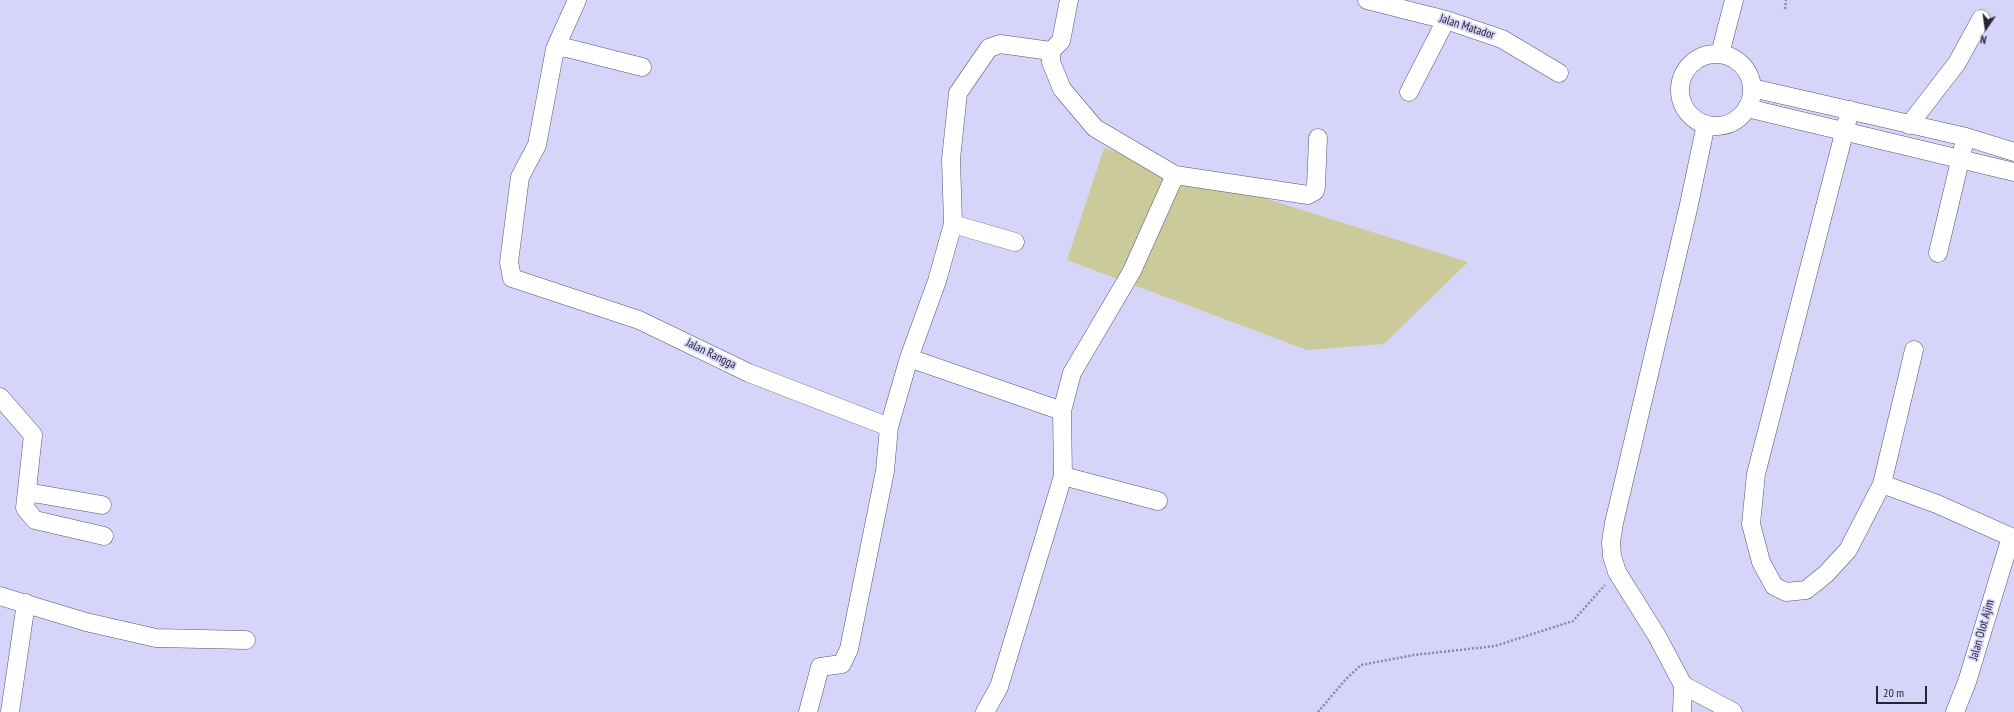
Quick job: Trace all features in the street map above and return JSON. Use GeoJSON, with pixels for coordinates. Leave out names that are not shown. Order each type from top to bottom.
{"type":"FeatureCollection","features":[{"type":"Feature","properties":{"kind":"street","name":"Jalan Rangga"},"geometry":{"type":"LineString","coordinates":[[578,0],[555,49],[537,144],[520,177],[509,262],[512,278],[639,320],[749,373],[889,427]]}},
{"type":"Feature","properties":{"kind":"street"},"geometry":{"type":"LineString","coordinates":[[808,712],[820,667],[842,664],[849,649],[885,471],[889,427],[909,358],[937,281],[953,224],[951,159],[958,93],[989,48],[993,46],[1000,44],[1050,51],[1062,41],[1069,0]]}},
{"type":"Feature","properties":{"kind":"street","name":"Jalan Matador"},"geometry":{"type":"LineString","coordinates":[[1367,0],[1412,5],[1446,20],[1502,39],[1559,73]]}},
{"type":"Feature","properties":{"kind":"street"},"geometry":{"type":"LineString","coordinates":[[1720,54],[1734,0]]}},
{"type":"Feature","properties":{"kind":"street"},"geometry":{"type":"LineString","coordinates":[[1909,125],[1957,63],[1981,19]]}},
{"type":"Feature","properties":{"kind":"street"},"geometry":{"type":"LineString","coordinates":[[1409,92],[1446,20]]}},
{"type":"Feature","properties":{"kind":"street"},"geometry":{"type":"LineString","coordinates":[[555,49],[567,48],[642,67]]}},
{"type":"Feature","properties":{"kind":"street"},"geometry":{"type":"LineString","coordinates":[[1050,51],[1051,62],[1062,89],[1095,128],[1175,175],[1308,195],[1315,191],[1316,186],[1318,138]]}},
{"type":"Feature","properties":{"kind":"street"},"geometry":{"type":"LineString","coordinates":[[1720,54],[1736,60],[1748,72],[1752,88],[1747,108],[1737,120],[1722,125],[1706,124],[1694,118],[1685,108],[1680,96],[1680,83],[1685,70],[1694,60],[1707,55],[1720,54]]}},
{"type":"Feature","properties":{"kind":"street"},"geometry":{"type":"LineString","coordinates":[[1752,88],[1966,137],[2014,152]]}},
{"type":"Feature","properties":{"kind":"street"},"geometry":{"type":"LineString","coordinates":[[1747,108],[2014,172]]}},
{"type":"Feature","properties":{"kind":"street"},"geometry":{"type":"LineString","coordinates":[[1850,110],[1756,474],[1751,524],[1761,562],[1774,586],[1786,592],[1806,590],[1826,574],[1848,550],[1882,484],[1914,350]]}},
{"type":"Feature","properties":{"kind":"street"},"geometry":{"type":"LineString","coordinates":[[1682,712],[1683,685],[1657,636],[1617,572],[1612,556],[1611,542],[1614,523],[1688,209],[1706,124]]}},
{"type":"Feature","properties":{"kind":"street"},"geometry":{"type":"LineString","coordinates":[[1938,253],[1966,137]]}},
{"type":"Feature","properties":{"kind":"street"},"geometry":{"type":"LineString","coordinates":[[985,712],[999,688],[1063,476],[1062,411],[1072,373],[1132,271],[1175,175]]}},
{"type":"Feature","properties":{"kind":"street"},"geometry":{"type":"LineString","coordinates":[[953,224],[1015,242]]}},
{"type":"Feature","properties":{"kind":"street"},"geometry":{"type":"LineString","coordinates":[[909,358],[1062,411]]}},
{"type":"Feature","properties":{"kind":"street"},"geometry":{"type":"LineString","coordinates":[[0,397],[33,435],[25,508],[35,520],[104,536]]}},
{"type":"Feature","properties":{"kind":"street"},"geometry":{"type":"LineString","coordinates":[[1063,476],[1158,501]]}},
{"type":"Feature","properties":{"kind":"street"},"geometry":{"type":"LineString","coordinates":[[1882,484],[1937,504],[2011,541]]}},
{"type":"Feature","properties":{"kind":"street"},"geometry":{"type":"LineString","coordinates":[[27,492],[102,505]]}},
{"type":"Feature","properties":{"kind":"street","name":"Jalan Olot Ajim"},"geometry":{"type":"LineString","coordinates":[[1955,712],[1967,682],[2011,541]]}},
{"type":"Feature","properties":{"kind":"street"},"geometry":{"type":"LineString","coordinates":[[0,596],[86,622],[156,638],[246,640]]}},
{"type":"Feature","properties":{"kind":"street"},"geometry":{"type":"LineString","coordinates":[[10,712],[26,603]]}},
{"type":"Feature","properties":{"kind":"street"},"geometry":{"type":"LineString","coordinates":[[1683,685],[1733,712]]}},
{"type":"Feature","properties":{"kind":"path"},"geometry":{"type":"LineString","coordinates":[[1785,9],[1786,0]]}},
{"type":"Feature","properties":{"kind":"path"},"geometry":{"type":"LineString","coordinates":[[1318,712],[1346,679],[1361,665],[1414,655],[1495,646],[1573,621],[1617,572]]}},
{"type":"Feature","properties":{"kind":"shaded area"},"geometry":{"type":"Polygon","coordinates":[[[1104,148],[1468,262],[1384,344],[1307,350],[1067,260],[1104,148]]]}}]}
